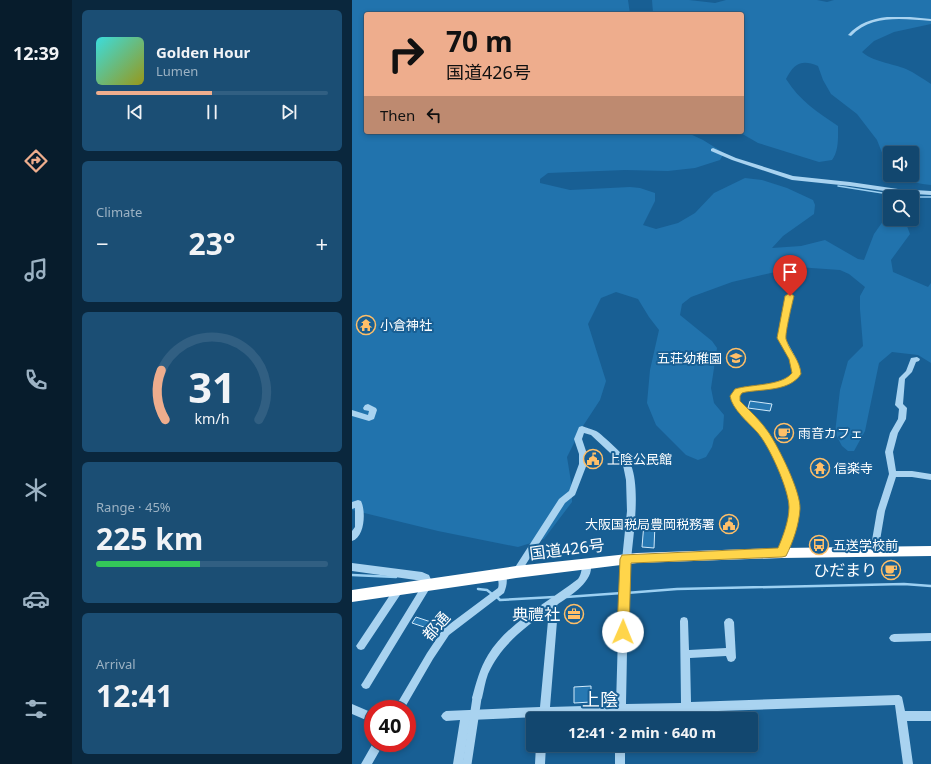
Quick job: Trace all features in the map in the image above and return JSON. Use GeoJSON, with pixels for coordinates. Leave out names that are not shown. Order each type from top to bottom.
{"type":"FeatureCollection","features":[{"type":"Feature","properties":{"kind":"highway","name":"国道426号"},"geometry":{"type":"LineString","coordinates":[[352,596],[516,572],[626,559],[782,553],[931,551]]}},
{"type":"Feature","properties":{"kind":"street"},"geometry":{"type":"LineString","coordinates":[[850,35],[858,26],[875,20],[931,20]]}},
{"type":"Feature","properties":{"kind":"street"},"geometry":{"type":"LineString","coordinates":[[713,150],[734,159],[792,178],[898,191],[931,193]]}},
{"type":"Feature","properties":{"kind":"street"},"geometry":{"type":"LineString","coordinates":[[782,553],[789,534],[795,509],[794,498],[778,459],[765,434],[736,402],[735,396],[738,391],[786,383],[797,374],[796,366],[782,338],[790,296]]}},
{"type":"Feature","properties":{"kind":"street"},"geometry":{"type":"LineString","coordinates":[[874,552],[881,511],[893,474],[889,452],[892,437],[902,419],[903,408],[899,405],[900,383],[902,378],[909,372],[913,360],[917,360]]}},
{"type":"Feature","properties":{"kind":"street"},"geometry":{"type":"LineString","coordinates":[[352,414],[369,418],[371,417],[373,410],[367,407]]}},
{"type":"Feature","properties":{"kind":"street"},"geometry":{"type":"LineString","coordinates":[[516,572],[562,501],[572,493],[583,464],[583,454],[578,439],[582,429],[594,433],[626,463],[629,469],[632,507],[626,559],[624,594],[621,712]]}},
{"type":"Feature","properties":{"kind":"street"},"geometry":{"type":"LineString","coordinates":[[893,474],[912,474],[931,477]]}},
{"type":"Feature","properties":{"kind":"street"},"geometry":{"type":"LineString","coordinates":[[352,506],[359,505],[359,528],[352,538]]}},
{"type":"Feature","properties":{"kind":"street"},"geometry":{"type":"LineString","coordinates":[[467,764],[477,698],[485,671],[498,648],[517,627],[584,579],[587,564]]}},
{"type":"Feature","properties":{"kind":"street"},"geometry":{"type":"LineString","coordinates":[[352,567],[422,576],[427,579],[427,585],[366,685]]}},
{"type":"Feature","properties":{"kind":"street","name":"都通"},"geometry":{"type":"LineString","coordinates":[[404,700],[443,636],[456,622],[495,595],[502,588],[502,574]]}},
{"type":"Feature","properties":{"kind":"street"},"geometry":{"type":"LineString","coordinates":[[361,646],[399,589]]}},
{"type":"Feature","properties":{"kind":"street"},"geometry":{"type":"LineString","coordinates":[[544,712],[554,609],[552,603]]}},
{"type":"Feature","properties":{"kind":"street"},"geometry":{"type":"LineString","coordinates":[[684,622],[686,707]]}},
{"type":"Feature","properties":{"kind":"street"},"geometry":{"type":"LineString","coordinates":[[685,654],[730,655],[729,622]]}},
{"type":"Feature","properties":{"kind":"street"},"geometry":{"type":"LineString","coordinates":[[894,638],[931,637]]}},
{"type":"Feature","properties":{"kind":"street"},"geometry":{"type":"LineString","coordinates":[[577,712],[621,708],[899,700],[908,764]]}},
{"type":"Feature","properties":{"kind":"street"},"geometry":{"type":"LineString","coordinates":[[352,709],[364,714]]}},
{"type":"Feature","properties":{"kind":"street"},"geometry":{"type":"LineString","coordinates":[[458,764],[466,715]]}},
{"type":"Feature","properties":{"kind":"street"},"geometry":{"type":"LineString","coordinates":[[446,716],[526,715]]}},
{"type":"Feature","properties":{"kind":"street"},"geometry":{"type":"LineString","coordinates":[[901,716],[931,716]]}},
{"type":"Feature","properties":{"kind":"street"},"geometry":{"type":"LineString","coordinates":[[366,764],[373,752]]}},
{"type":"Feature","properties":{"kind":"street"},"geometry":{"type":"LineString","coordinates":[[540,764],[541,752]]}},
{"type":"Feature","properties":{"kind":"street"},"geometry":{"type":"LineString","coordinates":[[620,752],[620,764]]}},
{"type":"Feature","properties":{"kind":"shaded area"},"geometry":{"type":"Polygon","coordinates":[[[352,0],[628,0],[630,12],[364,12],[364,134],[690,134],[724,153],[720,160],[695,168],[668,171],[625,170],[548,173],[540,179],[540,183],[570,190],[630,187],[640,188],[655,193],[655,201],[643,225],[656,229],[678,223],[695,213],[714,193],[745,178],[762,180],[787,188],[813,200],[815,205],[814,214],[783,236],[772,248],[801,246],[825,240],[858,259],[864,260],[874,234],[883,221],[883,226],[907,226],[910,234],[891,260],[893,272],[928,287],[931,283],[931,363],[918,355],[892,352],[879,363],[865,431],[854,451],[848,451],[842,446],[835,433],[840,390],[848,361],[863,346],[860,296],[865,287],[849,274],[840,270],[797,267],[732,282],[691,297],[682,304],[680,315],[712,341],[717,348],[711,388],[714,403],[724,415],[723,429],[714,439],[712,447],[706,457],[698,460],[686,455],[656,425],[647,403],[650,370],[659,330],[638,299],[616,292],[601,298],[588,324],[606,381],[600,400],[581,429],[567,457],[572,488],[572,502],[544,539],[518,547],[438,531],[352,510],[352,0]]]}},
{"type":"Feature","properties":{"kind":"shaded area"},"geometry":{"type":"Polygon","coordinates":[[[652,0],[689,0],[715,3],[726,0],[817,0],[827,2],[834,0],[931,0],[931,24],[894,32],[874,41],[862,52],[871,58],[906,69],[931,84],[931,185],[915,182],[919,182],[919,146],[883,146],[883,155],[877,140],[857,114],[831,94],[823,80],[818,66],[812,64],[803,63],[795,66],[786,79],[803,100],[838,126],[837,148],[832,160],[819,162],[758,143],[742,134],[744,134],[744,12],[653,12],[652,0]]]}},
{"type":"Feature","properties":{"kind":"building"},"geometry":{"type":"Polygon","coordinates":[[[750,401],[772,404],[770,411],[748,408],[750,401]]]}},
{"type":"Feature","properties":{"kind":"building"},"geometry":{"type":"Polygon","coordinates":[[[644,523],[655,524],[654,548],[642,547],[644,523]]]}},
{"type":"Feature","properties":{"kind":"building"},"geometry":{"type":"Polygon","coordinates":[[[416,617],[443,626],[439,632],[412,623],[416,617]]]}},
{"type":"Feature","properties":{"kind":"building"},"geometry":{"type":"Polygon","coordinates":[[[591,686],[591,702],[574,703],[574,687],[591,686]]]}},
{"type":"Feature","properties":{"kind":"waterway"},"geometry":{"type":"LineString","coordinates":[[838,186],[883,193]]}},
{"type":"Feature","properties":{"kind":"waterway"},"geometry":{"type":"LineString","coordinates":[[919,197],[931,197]]}},
{"type":"Feature","properties":{"kind":"waterway"},"geometry":{"type":"LineString","coordinates":[[352,575],[396,577]]}},
{"type":"Feature","properties":{"kind":"waterway"},"geometry":{"type":"LineString","coordinates":[[626,593],[677,589],[904,584],[931,586]]}},
{"type":"Feature","properties":{"kind":"waterway"},"geometry":{"type":"LineString","coordinates":[[478,589],[487,590],[492,594]]}},
{"type":"Feature","properties":{"kind":"waterway"},"geometry":{"type":"LineString","coordinates":[[566,597],[622,593]]}},
{"type":"Feature","properties":{"kind":"waterway"},"geometry":{"type":"LineString","coordinates":[[496,596],[500,600],[554,597]]}},
{"type":"Feature","properties":{"kind":"place","name":"小倉神社"},"geometry":{"type":"Point","coordinates":[366,325]}},
{"type":"Feature","properties":{"kind":"place","name":"五荘幼稚園"},"geometry":{"type":"Point","coordinates":[736,358]}},
{"type":"Feature","properties":{"kind":"place","name":"雨音カフェ"},"geometry":{"type":"Point","coordinates":[784,433]}},
{"type":"Feature","properties":{"kind":"place","name":"上陰公民館"},"geometry":{"type":"Point","coordinates":[593,459]}},
{"type":"Feature","properties":{"kind":"place","name":"信楽寺"},"geometry":{"type":"Point","coordinates":[820,468]}},
{"type":"Feature","properties":{"kind":"place","name":"大阪国税局豊岡税務署"},"geometry":{"type":"Point","coordinates":[729,524]}},
{"type":"Feature","properties":{"kind":"place","name":"五送学校前"},"geometry":{"type":"Point","coordinates":[819,545]}},
{"type":"Feature","properties":{"kind":"place","name":"ひだまり"},"geometry":{"type":"Point","coordinates":[891,570]}},
{"type":"Feature","properties":{"kind":"place","name":"典禮社"},"geometry":{"type":"Point","coordinates":[574,614]}},
{"type":"Feature","properties":{"kind":"district","name":"上陰"},"geometry":{"type":"Point","coordinates":[600,700]}},
{"type":"Feature","properties":{"kind":"route"},"geometry":{"type":"LineString","coordinates":[[623,632],[626,559],[782,553],[789,534],[795,509],[794,498],[778,459],[765,434],[743,411],[736,402],[735,396],[738,391],[786,383],[797,374],[796,366],[782,338],[790,296]]}}]}
